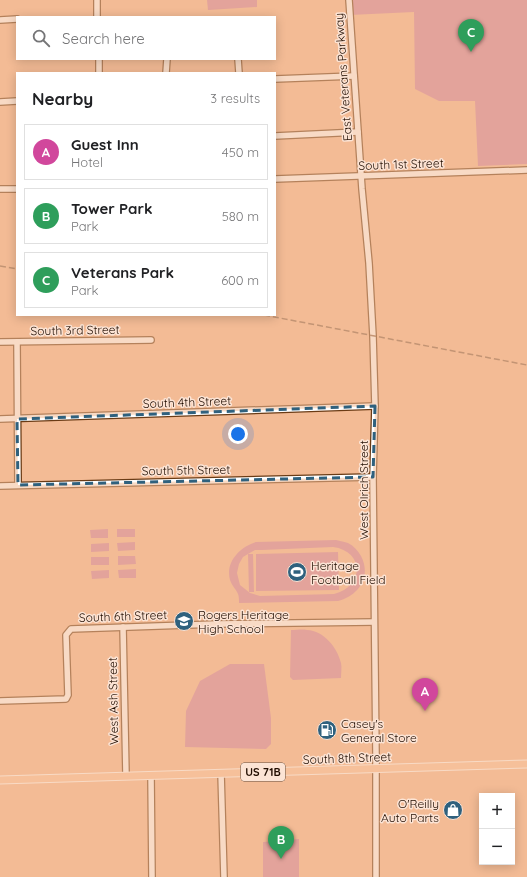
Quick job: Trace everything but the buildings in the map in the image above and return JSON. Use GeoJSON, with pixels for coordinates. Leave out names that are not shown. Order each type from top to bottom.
{"type":"FeatureCollection","features":[{"type":"Feature","properties":{"kind":"main road","name":"South 8th Street"},"geometry":{"type":"LineString","coordinates":[[0,780],[527,764]]}},
{"type":"Feature","properties":{"kind":"street"},"geometry":{"type":"LineString","coordinates":[[97,0],[97,16]]}},
{"type":"Feature","properties":{"kind":"street","name":"East Veterans Parkway"},"geometry":{"type":"LineString","coordinates":[[349,0],[361,176]]}},
{"type":"Feature","properties":{"kind":"street"},"geometry":{"type":"LineString","coordinates":[[0,20],[16,19]]}},
{"type":"Feature","properties":{"kind":"street"},"geometry":{"type":"LineString","coordinates":[[99,60],[99,72]]}},
{"type":"Feature","properties":{"kind":"street"},"geometry":{"type":"LineString","coordinates":[[166,72],[167,60]]}},
{"type":"Feature","properties":{"kind":"street"},"geometry":{"type":"LineString","coordinates":[[238,60],[239,72]]}},
{"type":"Feature","properties":{"kind":"street"},"geometry":{"type":"LineString","coordinates":[[276,79],[354,76]]}},
{"type":"Feature","properties":{"kind":"street"},"geometry":{"type":"LineString","coordinates":[[0,102],[16,101]]}},
{"type":"Feature","properties":{"kind":"street"},"geometry":{"type":"LineString","coordinates":[[276,136],[358,132]]}},
{"type":"Feature","properties":{"kind":"street","name":"South 1st Street"},"geometry":{"type":"LineString","coordinates":[[276,180],[527,170]]}},
{"type":"Feature","properties":{"kind":"street","name":"West Olrich Street"},"geometry":{"type":"LineString","coordinates":[[361,176],[370,278],[375,406],[373,477],[376,877]]}},
{"type":"Feature","properties":{"kind":"street"},"geometry":{"type":"LineString","coordinates":[[0,189],[16,188]]}},
{"type":"Feature","properties":{"kind":"street","name":"South 3rd Street"},"geometry":{"type":"LineString","coordinates":[[0,342],[151,340]]}},
{"type":"Feature","properties":{"kind":"street"},"geometry":{"type":"LineString","coordinates":[[17,342],[18,485]]}},
{"type":"Feature","properties":{"kind":"street","name":"South 4th Street"},"geometry":{"type":"LineString","coordinates":[[0,419],[375,406]]}},
{"type":"Feature","properties":{"kind":"street","name":"South 5th Street"},"geometry":{"type":"LineString","coordinates":[[0,486],[373,477]]}},
{"type":"Feature","properties":{"kind":"street","name":"South 6th Street"},"geometry":{"type":"LineString","coordinates":[[0,700],[66,699],[68,695],[66,635],[71,629],[217,624],[374,622]]}},
{"type":"Feature","properties":{"kind":"street","name":"West Ash Street"},"geometry":{"type":"LineString","coordinates":[[123,627],[126,775]]}},
{"type":"Feature","properties":{"kind":"street"},"geometry":{"type":"LineString","coordinates":[[221,773],[224,877]]}},
{"type":"Feature","properties":{"kind":"street"},"geometry":{"type":"LineString","coordinates":[[151,775],[152,877]]}},
{"type":"Feature","properties":{"kind":"highlighted area"},"geometry":{"type":"Polygon","coordinates":[[[375,406],[373,477],[18,485],[17,419],[375,406]]]}},
{"type":"Feature","properties":{"kind":"shaded area"},"geometry":{"type":"Polygon","coordinates":[[[207,0],[257,0],[257,7],[208,10],[207,0]]]}},
{"type":"Feature","properties":{"kind":"shaded area"},"geometry":{"type":"Polygon","coordinates":[[[349,0],[527,0],[527,164],[478,166],[475,101],[439,101],[415,89],[414,12],[350,15],[349,0]]]}},
{"type":"Feature","properties":{"kind":"shaded area"},"geometry":{"type":"Polygon","coordinates":[[[108,529],[108,538],[91,538],[90,530],[108,529]]]}},
{"type":"Feature","properties":{"kind":"shaded area"},"geometry":{"type":"Polygon","coordinates":[[[117,529],[135,529],[135,537],[117,537],[117,529]]]}},
{"type":"Feature","properties":{"kind":"shaded area"},"geometry":{"type":"Polygon","coordinates":[[[336,540],[348,543],[356,549],[361,556],[365,571],[364,578],[357,590],[352,595],[338,601],[239,603],[238,594],[230,580],[230,567],[239,551],[256,542],[336,540]],[[333,547],[255,550],[243,557],[239,564],[237,573],[240,585],[250,593],[260,596],[334,594],[344,590],[351,584],[357,569],[351,555],[343,550],[333,547]]]}},
{"type":"Feature","properties":{"kind":"shaded area"},"geometry":{"type":"Polygon","coordinates":[[[135,542],[135,550],[118,551],[117,543],[135,542]]]}},
{"type":"Feature","properties":{"kind":"shaded area"},"geometry":{"type":"Polygon","coordinates":[[[109,543],[109,551],[91,552],[91,544],[109,543]]]}},
{"type":"Feature","properties":{"kind":"shaded area","name":"Heritage Football Field"},"geometry":{"type":"Polygon","coordinates":[[[338,552],[339,590],[256,591],[256,554],[338,552]]]}},
{"type":"Feature","properties":{"kind":"shaded area"},"geometry":{"type":"Polygon","coordinates":[[[248,554],[253,554],[254,592],[249,592],[248,554]]]}},
{"type":"Feature","properties":{"kind":"shaded area"},"geometry":{"type":"Polygon","coordinates":[[[118,556],[135,556],[136,564],[118,565],[118,556]]]}},
{"type":"Feature","properties":{"kind":"shaded area"},"geometry":{"type":"Polygon","coordinates":[[[91,557],[109,557],[109,565],[91,565],[91,557]]]}},
{"type":"Feature","properties":{"kind":"shaded area"},"geometry":{"type":"Polygon","coordinates":[[[136,569],[136,578],[119,578],[118,570],[136,569]]]}},
{"type":"Feature","properties":{"kind":"shaded area"},"geometry":{"type":"Polygon","coordinates":[[[109,570],[109,578],[92,579],[91,571],[109,570]]]}},
{"type":"Feature","properties":{"kind":"shaded area"},"geometry":{"type":"Polygon","coordinates":[[[291,630],[313,631],[319,633],[329,641],[339,657],[341,665],[341,678],[293,680],[290,677],[291,630]]]}},
{"type":"Feature","properties":{"kind":"shaded area"},"geometry":{"type":"Polygon","coordinates":[[[230,664],[264,664],[271,718],[271,744],[266,749],[185,747],[186,711],[200,681],[230,664]]]}},
{"type":"Feature","properties":{"kind":"shaded area"},"geometry":{"type":"Polygon","coordinates":[[[299,839],[299,877],[263,877],[263,842],[299,839]]]}},
{"type":"Feature","properties":{"kind":"railway"},"geometry":{"type":"LineString","coordinates":[[0,266],[16,269]]}},
{"type":"Feature","properties":{"kind":"railway"},"geometry":{"type":"LineString","coordinates":[[269,316],[527,365]]}},
{"type":"Feature","properties":{"kind":"place","name":"Veterans Park"},"geometry":{"type":"Point","coordinates":[471,52]}},
{"type":"Feature","properties":{"kind":"place","name":"Heritage Football Field"},"geometry":{"type":"Point","coordinates":[297,572]}},
{"type":"Feature","properties":{"kind":"place","name":"Rogers Heritage High School"},"geometry":{"type":"Point","coordinates":[184,621]}},
{"type":"Feature","properties":{"kind":"place","name":"Guest Inn"},"geometry":{"type":"Point","coordinates":[425,711]}},
{"type":"Feature","properties":{"kind":"place","name":"Casey's General Store"},"geometry":{"type":"Point","coordinates":[327,730]}},
{"type":"Feature","properties":{"kind":"place","name":"O'Reilly Auto Parts"},"geometry":{"type":"Point","coordinates":[453,810]}},
{"type":"Feature","properties":{"kind":"place","name":"Tower Park"},"geometry":{"type":"Point","coordinates":[281,859]}}]}
